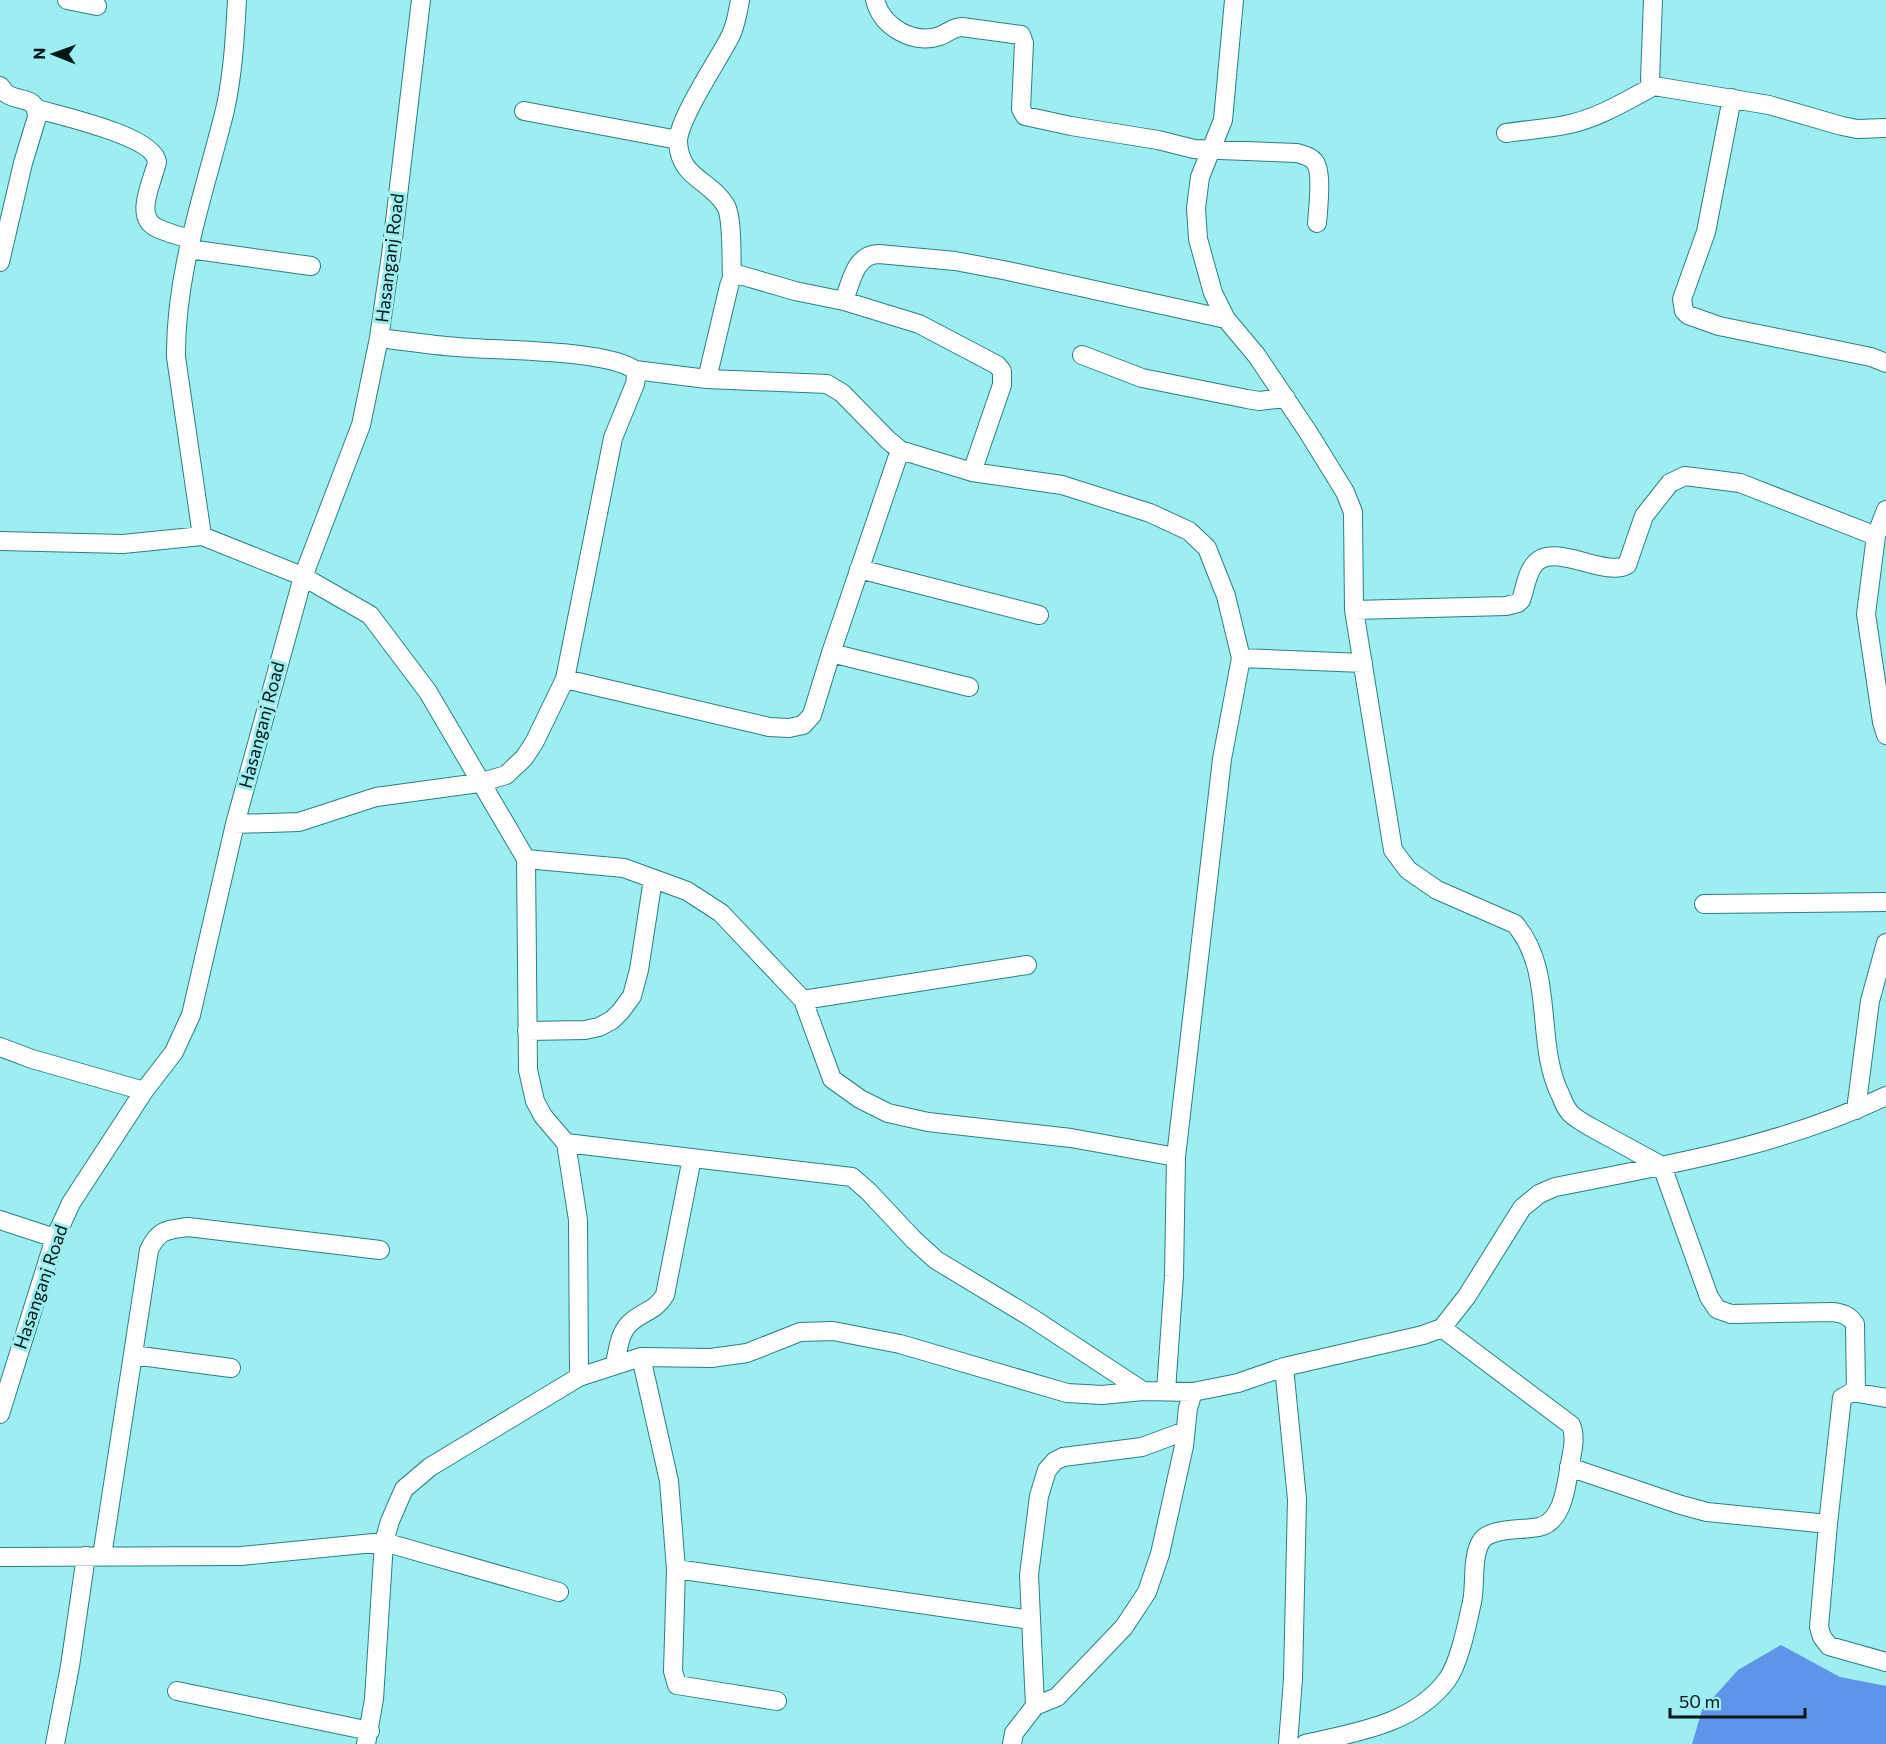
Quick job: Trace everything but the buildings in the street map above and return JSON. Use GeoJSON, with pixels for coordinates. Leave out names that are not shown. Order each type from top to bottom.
{"type":"FeatureCollection","features":[{"type":"Feature","properties":{"kind":"street"},"geometry":{"type":"LineString","coordinates":[[67,0],[97,6]]}},
{"type":"Feature","properties":{"kind":"street"},"geometry":{"type":"LineString","coordinates":[[202,536],[176,357],[177,325],[189,244],[229,88],[237,0]]}},
{"type":"Feature","properties":{"kind":"street","name":"Hasanganj Road"},"geometry":{"type":"LineString","coordinates":[[0,1414],[55,1238],[71,1203],[144,1091],[174,1052],[191,1015],[235,824],[303,577],[361,425],[379,338],[391,255],[421,0]]}},
{"type":"Feature","properties":{"kind":"street"},"geometry":{"type":"LineString","coordinates":[[707,379],[732,278],[729,212],[720,198],[689,173],[684,166],[678,140],[692,106],[732,33],[740,0]]}},
{"type":"Feature","properties":{"kind":"street"},"geometry":{"type":"LineString","coordinates":[[875,0],[886,20],[897,30],[912,37],[938,36],[962,27],[1022,37],[1024,43],[1021,109],[1025,116],[1185,147],[1297,153],[1315,161],[1319,170],[1317,223]]}},
{"type":"Feature","properties":{"kind":"street"},"geometry":{"type":"LineString","coordinates":[[1234,0],[1223,120],[1200,177],[1196,222],[1207,277],[1226,319],[1257,356],[1286,398],[1345,492],[1353,512],[1354,610],[1393,850],[1408,870],[1437,890],[1515,924],[1531,949],[1540,990],[1550,1072],[1569,1112],[1584,1123],[1662,1166],[1709,1297],[1717,1309],[1731,1314],[1843,1313],[1855,1324],[1856,1392]]}},
{"type":"Feature","properties":{"kind":"street"},"geometry":{"type":"LineString","coordinates":[[1653,0],[1650,80],[1654,86]]}},
{"type":"Feature","properties":{"kind":"street"},"geometry":{"type":"LineString","coordinates":[[0,86],[8,94],[32,103],[37,110],[0,262]]}},
{"type":"Feature","properties":{"kind":"street"},"geometry":{"type":"LineString","coordinates":[[1506,133],[1566,125],[1589,118],[1618,106],[1654,86],[1769,105],[1857,129],[1886,128]]}},
{"type":"Feature","properties":{"kind":"street"},"geometry":{"type":"LineString","coordinates":[[1732,98],[1708,223],[1682,299],[1684,311],[1688,315],[1719,326],[1871,357],[1886,363]]}},
{"type":"Feature","properties":{"kind":"street"},"geometry":{"type":"LineString","coordinates":[[37,110],[88,123],[141,142],[150,148],[156,155],[157,162],[145,205],[145,214],[156,228],[189,244],[311,266]]}},
{"type":"Feature","properties":{"kind":"street"},"geometry":{"type":"LineString","coordinates":[[524,111],[678,140]]}},
{"type":"Feature","properties":{"kind":"street"},"geometry":{"type":"LineString","coordinates":[[844,301],[859,262],[870,254],[879,254],[955,261],[1008,270],[1226,319]]}},
{"type":"Feature","properties":{"kind":"street"},"geometry":{"type":"LineString","coordinates":[[732,278],[740,275],[795,291],[844,301],[919,324],[997,365],[1002,371],[1002,385],[972,472]]}},
{"type":"Feature","properties":{"kind":"street"},"geometry":{"type":"LineString","coordinates":[[379,338],[457,347],[600,358],[630,366],[635,370],[707,379],[827,384],[842,393],[900,450],[972,472],[1062,485],[1150,513],[1189,531],[1207,548],[1226,596],[1241,658],[1222,759],[1176,1157],[1174,1276],[1166,1390]]}},
{"type":"Feature","properties":{"kind":"street"},"geometry":{"type":"LineString","coordinates":[[1082,355],[1163,384],[1259,401],[1286,398]]}},
{"type":"Feature","properties":{"kind":"street"},"geometry":{"type":"LineString","coordinates":[[235,824],[299,822],[376,797],[479,783],[506,775],[524,758],[534,743],[565,679],[613,438],[635,384],[635,370]]}},
{"type":"Feature","properties":{"kind":"street"},"geometry":{"type":"LineString","coordinates":[[565,679],[769,727],[789,728],[802,725],[812,716],[900,450]]}},
{"type":"Feature","properties":{"kind":"street"},"geometry":{"type":"LineString","coordinates":[[1354,610],[1506,606],[1518,603],[1533,565],[1545,557],[1579,560],[1614,569],[1620,568],[1627,565],[1644,516],[1670,483],[1685,476],[1740,483],[1880,531]]}},
{"type":"Feature","properties":{"kind":"street"},"geometry":{"type":"LineString","coordinates":[[1886,510],[1880,531],[1866,614],[1877,692],[1886,735]]}},
{"type":"Feature","properties":{"kind":"street"},"geometry":{"type":"LineString","coordinates":[[0,541],[123,544],[202,536],[303,577],[370,615],[428,692],[526,860],[528,1070],[535,1101],[543,1116],[566,1143],[578,1220],[579,1377]]}},
{"type":"Feature","properties":{"kind":"street"},"geometry":{"type":"LineString","coordinates":[[859,569],[1039,615]]}},
{"type":"Feature","properties":{"kind":"street"},"geometry":{"type":"LineString","coordinates":[[831,653],[969,687]]}},
{"type":"Feature","properties":{"kind":"street"},"geometry":{"type":"LineString","coordinates":[[1241,658],[1364,663]]}},
{"type":"Feature","properties":{"kind":"street"},"geometry":{"type":"LineString","coordinates":[[526,860],[624,868],[687,891],[721,913],[803,1000],[832,1078],[860,1100],[888,1113],[928,1122],[1071,1137],[1176,1157]]}},
{"type":"Feature","properties":{"kind":"street"},"geometry":{"type":"LineString","coordinates":[[527,1031],[585,1030],[599,1027],[612,1020],[621,1011],[632,996],[639,970],[653,879]]}},
{"type":"Feature","properties":{"kind":"street"},"geometry":{"type":"LineString","coordinates":[[1704,903],[1886,902]]}},
{"type":"Feature","properties":{"kind":"street"},"geometry":{"type":"LineString","coordinates":[[1856,1110],[1870,1001],[1886,943]]}},
{"type":"Feature","properties":{"kind":"street"},"geometry":{"type":"LineString","coordinates":[[803,1000],[1027,965]]}},
{"type":"Feature","properties":{"kind":"street"},"geometry":{"type":"LineString","coordinates":[[0,1047],[42,1062],[144,1091]]}},
{"type":"Feature","properties":{"kind":"street"},"geometry":{"type":"LineString","coordinates":[[177,1691],[368,1738],[375,1699],[384,1542],[390,1521],[404,1489],[430,1467],[579,1377],[615,1364],[640,1357],[711,1358],[747,1353],[800,1332],[833,1331],[900,1344],[1067,1393],[1102,1395],[1166,1390],[1193,1392],[1238,1383],[1284,1367],[1423,1335],[1442,1328],[1467,1296],[1522,1208],[1539,1194],[1555,1187],[1746,1148],[1856,1110],[1886,1096]]}},
{"type":"Feature","properties":{"kind":"street"},"geometry":{"type":"LineString","coordinates":[[566,1143],[852,1177],[936,1260],[1032,1318],[1143,1391]]}},
{"type":"Feature","properties":{"kind":"street"},"geometry":{"type":"LineString","coordinates":[[615,1364],[622,1334],[629,1324],[658,1306],[665,1295],[692,1158]]}},
{"type":"Feature","properties":{"kind":"street"},"geometry":{"type":"LineString","coordinates":[[0,1220],[55,1238]]}},
{"type":"Feature","properties":{"kind":"street"},"geometry":{"type":"LineString","coordinates":[[56,1744],[133,1355],[149,1250],[155,1237],[166,1230],[188,1227],[380,1250]]}},
{"type":"Feature","properties":{"kind":"street"},"geometry":{"type":"LineString","coordinates":[[1305,1744],[1387,1724],[1425,1703],[1448,1679],[1458,1656],[1469,1612],[1478,1552],[1482,1540],[1487,1535],[1500,1531],[1542,1526],[1553,1518],[1564,1498],[1574,1437],[1571,1425],[1442,1328]]}},
{"type":"Feature","properties":{"kind":"street"},"geometry":{"type":"LineString","coordinates":[[133,1355],[231,1368]]}},
{"type":"Feature","properties":{"kind":"street"},"geometry":{"type":"LineString","coordinates":[[640,1357],[669,1481],[676,1569],[673,1671],[677,1685],[777,1701]]}},
{"type":"Feature","properties":{"kind":"street"},"geometry":{"type":"LineString","coordinates":[[1284,1367],[1297,1499],[1293,1679],[1288,1744]]}},
{"type":"Feature","properties":{"kind":"street"},"geometry":{"type":"LineString","coordinates":[[1012,1744],[1014,1733],[1035,1706],[1057,1697],[1124,1627],[1147,1592],[1160,1554],[1184,1446],[1188,1408],[1193,1392]]}},
{"type":"Feature","properties":{"kind":"street"},"geometry":{"type":"LineString","coordinates":[[1886,1398],[1856,1392],[1842,1398],[1819,1627],[1822,1638],[1829,1646],[1886,1662]]}},
{"type":"Feature","properties":{"kind":"street"},"geometry":{"type":"LineString","coordinates":[[1035,1706],[1029,1575],[1039,1496],[1047,1470],[1055,1461],[1063,1457],[1142,1447],[1185,1431]]}},
{"type":"Feature","properties":{"kind":"street"},"geometry":{"type":"LineString","coordinates":[[1569,1467],[1707,1512],[1828,1524]]}},
{"type":"Feature","properties":{"kind":"street"},"geometry":{"type":"LineString","coordinates":[[0,1557],[241,1556],[384,1542],[559,1592]]}},
{"type":"Feature","properties":{"kind":"street"},"geometry":{"type":"LineString","coordinates":[[676,1569],[1031,1620]]}},
{"type":"Feature","properties":{"kind":"water"},"geometry":{"type":"Polygon","coordinates":[[[1781,1645],[1840,1677],[1886,1686],[1886,1744],[1692,1744],[1702,1710],[1738,1670],[1781,1645]]]}}]}
